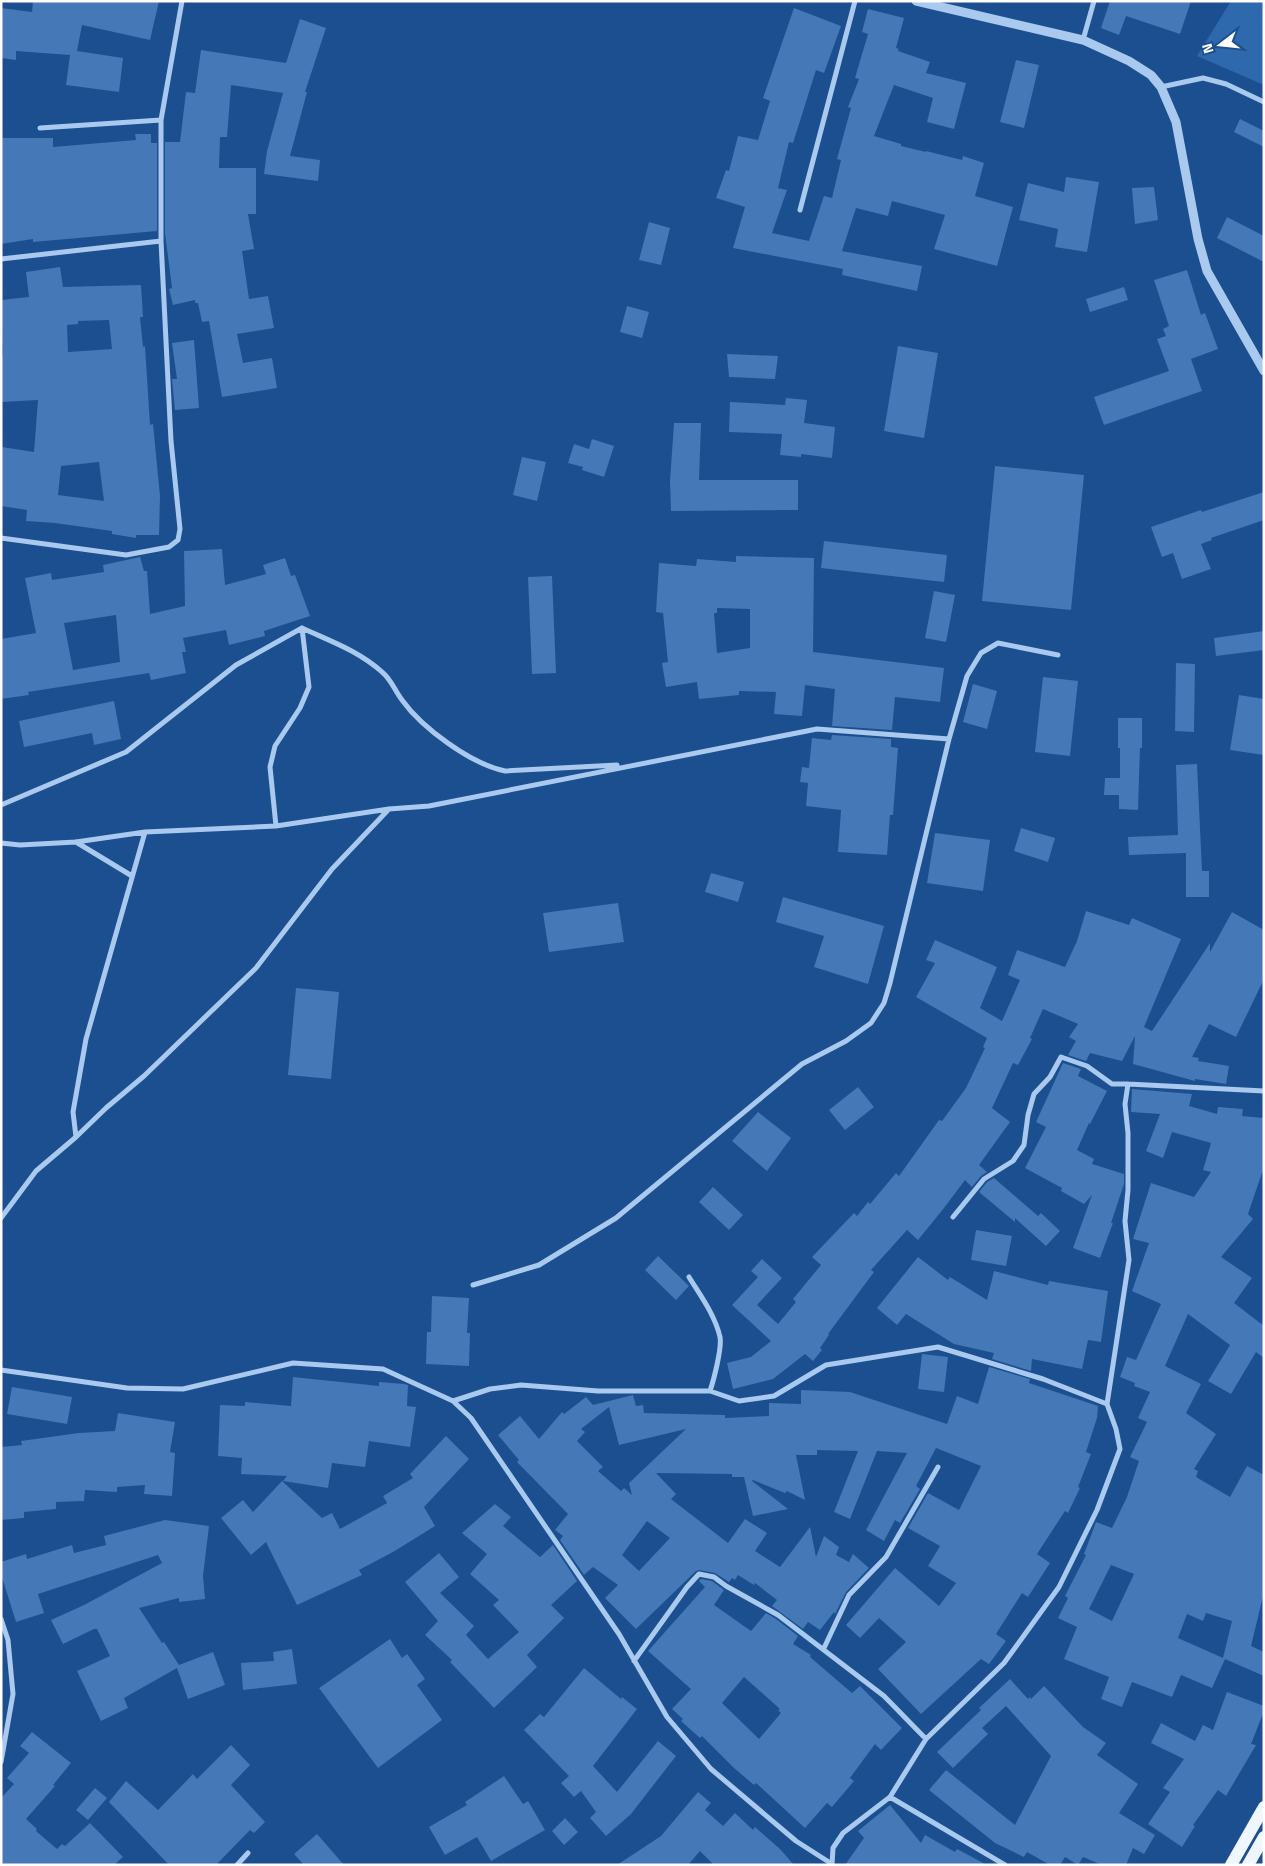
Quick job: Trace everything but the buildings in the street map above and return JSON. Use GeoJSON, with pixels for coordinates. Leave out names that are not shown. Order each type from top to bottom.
{"type":"FeatureCollection","features":[{"type":"Feature","properties":{"kind":"main road"},"geometry":{"type":"LineString","coordinates":[[1231,1865],[1264,1807]]}},
{"type":"Feature","properties":{"kind":"main road"},"geometry":{"type":"LineString","coordinates":[[1248,1865],[1264,1837]]}},
{"type":"Feature","properties":{"kind":"street"},"geometry":{"type":"LineString","coordinates":[[1,538],[126,555],[169,547],[178,540],[180,529],[172,441],[160,241],[161,120],[182,1]]}},
{"type":"Feature","properties":{"kind":"street"},"geometry":{"type":"LineString","coordinates":[[800,210],[855,1]]}},
{"type":"Feature","properties":{"kind":"street"},"geometry":{"type":"LineString","coordinates":[[916,1],[1083,40],[1129,61],[1151,74],[1161,86],[1176,122],[1198,239],[1207,271],[1264,371]]}},
{"type":"Feature","properties":{"kind":"street"},"geometry":{"type":"LineString","coordinates":[[1083,40],[1094,1]]}},
{"type":"Feature","properties":{"kind":"street"},"geometry":{"type":"LineString","coordinates":[[1161,86],[1203,78],[1226,84],[1264,102]]}},
{"type":"Feature","properties":{"kind":"street"},"geometry":{"type":"LineString","coordinates":[[40,128],[161,120]]}},
{"type":"Feature","properties":{"kind":"street"},"geometry":{"type":"LineString","coordinates":[[1,259],[160,241]]}},
{"type":"Feature","properties":{"kind":"street"},"geometry":{"type":"LineString","coordinates":[[302,628],[364,656],[385,674],[402,702],[435,734],[490,768],[505,771],[632,764]]}},
{"type":"Feature","properties":{"kind":"street"},"geometry":{"type":"LineString","coordinates":[[1,804],[19,799],[126,752],[236,665],[302,628]]}},
{"type":"Feature","properties":{"kind":"street"},"geometry":{"type":"LineString","coordinates":[[276,826],[270,767],[275,746],[300,708],[309,687],[302,628]]}},
{"type":"Feature","properties":{"kind":"street"},"geometry":{"type":"LineString","coordinates":[[474,1285],[539,1265],[616,1218],[802,1064],[846,1041],[871,1023],[884,1003],[890,983],[949,739],[967,676],[981,653],[998,643],[1058,655]]}},
{"type":"Feature","properties":{"kind":"street"},"geometry":{"type":"LineString","coordinates":[[1,843],[20,845],[76,842],[145,832],[276,826],[389,809],[429,806],[817,728],[949,739]]}},
{"type":"Feature","properties":{"kind":"street"},"geometry":{"type":"LineString","coordinates":[[1,1218],[36,1171],[144,1076],[256,968],[332,869],[389,809]]}},
{"type":"Feature","properties":{"kind":"street"},"geometry":{"type":"LineString","coordinates":[[76,1137],[73,1112],[86,1039],[145,832]]}},
{"type":"Feature","properties":{"kind":"street"},"geometry":{"type":"LineString","coordinates":[[76,842],[132,876]]}},
{"type":"Feature","properties":{"kind":"street"},"geometry":{"type":"LineString","coordinates":[[953,1216],[984,1179],[1013,1161],[1024,1145],[1028,1115],[1034,1094],[1050,1077],[1061,1057],[1087,1066],[1112,1084],[1264,1091]]}},
{"type":"Feature","properties":{"kind":"street"},"geometry":{"type":"LineString","coordinates":[[1,1370],[127,1388],[183,1389],[293,1363],[334,1365],[383,1369],[453,1401],[471,1418],[619,1634],[667,1717],[711,1769],[796,1841],[832,1865],[834,1848],[843,1833],[890,1797],[926,1739],[1004,1663],[1059,1587],[1097,1510],[1120,1449],[1116,1428],[1107,1404],[1128,1260],[1125,1221],[1128,1190],[1128,1134],[1125,1104],[1128,1084]]}},
{"type":"Feature","properties":{"kind":"street"},"geometry":{"type":"LineString","coordinates":[[689,1277],[709,1311],[720,1338],[715,1374],[710,1391]]}},
{"type":"Feature","properties":{"kind":"street"},"geometry":{"type":"LineString","coordinates":[[453,1401],[490,1389],[521,1386],[598,1391],[710,1391],[739,1401],[774,1396],[826,1365],[938,1347],[1044,1379],[1107,1404]]}},
{"type":"Feature","properties":{"kind":"street"},"geometry":{"type":"LineString","coordinates":[[824,1648],[849,1595],[886,1557],[938,1467]]}},
{"type":"Feature","properties":{"kind":"street"},"geometry":{"type":"LineString","coordinates":[[634,1660],[687,1587],[699,1574],[714,1577],[726,1586],[778,1615],[824,1648],[884,1696],[926,1739]]}},
{"type":"Feature","properties":{"kind":"street"},"geometry":{"type":"LineString","coordinates":[[1,1619],[8,1640],[13,1694],[1,1762]]}},
{"type":"Feature","properties":{"kind":"street"},"geometry":{"type":"LineString","coordinates":[[890,1797],[1005,1865]]}},
{"type":"Feature","properties":{"kind":"street"},"geometry":{"type":"LineString","coordinates":[[237,1865],[248,1853]]}},
{"type":"Feature","properties":{"kind":"shaded area"},"geometry":{"type":"Polygon","coordinates":[[[1231,1],[1264,1],[1264,85],[1197,56],[1231,1]]]}}]}
